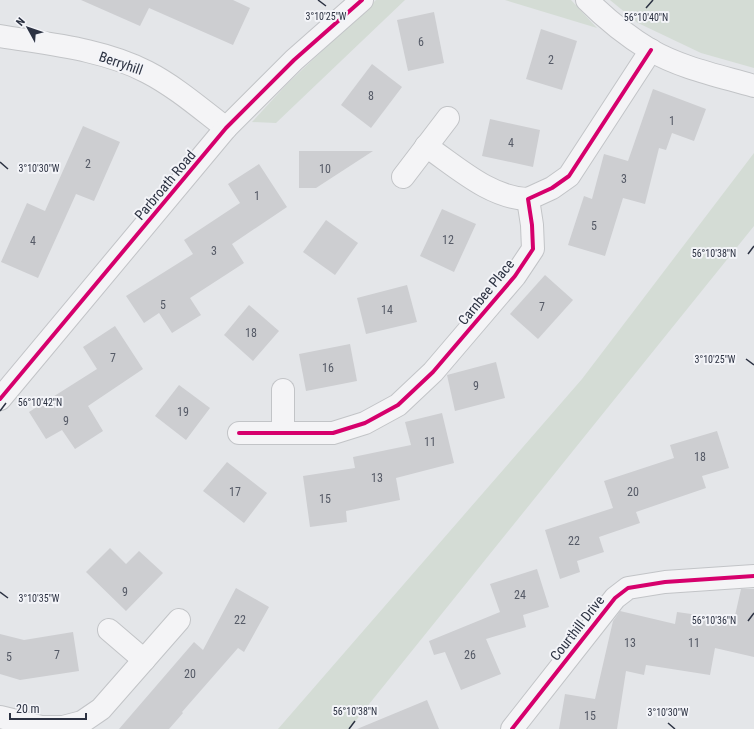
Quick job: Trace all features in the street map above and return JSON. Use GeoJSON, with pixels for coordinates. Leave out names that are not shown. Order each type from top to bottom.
{"type":"FeatureCollection","features":[{"type":"Feature","properties":{"kind":"street","name":"Parbroath Road"},"geometry":{"type":"LineString","coordinates":[[0,399],[226,128],[294,60],[362,0]]}},
{"type":"Feature","properties":{"kind":"street"},"geometry":{"type":"LineString","coordinates":[[587,0],[605,17],[651,50],[712,74],[754,86]]}},
{"type":"Feature","properties":{"kind":"street","name":"Berryhill"},"geometry":{"type":"LineString","coordinates":[[0,36],[86,52],[122,61],[146,71],[165,82],[226,128]]}},
{"type":"Feature","properties":{"kind":"street"},"geometry":{"type":"LineString","coordinates":[[426,146],[490,189],[514,199],[528,199],[552,188],[569,176],[651,50]]}},
{"type":"Feature","properties":{"kind":"street"},"geometry":{"type":"LineString","coordinates":[[403,177],[448,118]]}},
{"type":"Feature","properties":{"kind":"street","name":"Carnbee Place"},"geometry":{"type":"LineString","coordinates":[[239,433],[333,433],[365,423],[398,405],[433,372],[515,276],[533,249],[532,225],[528,199]]}},
{"type":"Feature","properties":{"kind":"street"},"geometry":{"type":"LineString","coordinates":[[282,432],[283,390]]}},
{"type":"Feature","properties":{"kind":"street","name":"Courthill Drive"},"geometry":{"type":"LineString","coordinates":[[512,729],[614,598],[628,588],[665,582],[754,576]]}},
{"type":"Feature","properties":{"kind":"street"},"geometry":{"type":"LineString","coordinates":[[0,717],[41,727],[63,727],[82,722],[101,709],[180,620]]}},
{"type":"Feature","properties":{"kind":"street"},"geometry":{"type":"LineString","coordinates":[[109,630],[144,660]]}},
{"type":"Feature","properties":{"kind":"shaded area"},"geometry":{"type":"Polygon","coordinates":[[[376,0],[405,0],[276,123],[252,122],[287,84],[376,0]]]}},
{"type":"Feature","properties":{"kind":"shaded area"},"geometry":{"type":"Polygon","coordinates":[[[505,0],[571,0],[597,28],[505,0]]]}},
{"type":"Feature","properties":{"kind":"shaded area"},"geometry":{"type":"Polygon","coordinates":[[[610,0],[754,0],[754,68],[701,53],[638,23],[610,0]]]}},
{"type":"Feature","properties":{"kind":"shaded area"},"geometry":{"type":"Polygon","coordinates":[[[754,153],[754,226],[349,729],[278,729],[582,379],[754,153]]]}},
{"type":"Feature","properties":{"kind":"building"},"geometry":{"type":"Polygon","coordinates":[[[81,0],[233,0],[250,8],[233,45],[149,8],[140,26],[81,0]]]}},
{"type":"Feature","properties":{"kind":"building"},"geometry":{"type":"Polygon","coordinates":[[[434,12],[444,63],[408,71],[397,20],[434,12]]]}},
{"type":"Feature","properties":{"kind":"building"},"geometry":{"type":"Polygon","coordinates":[[[541,29],[577,41],[562,90],[526,79],[541,29]]]}},
{"type":"Feature","properties":{"kind":"building"},"geometry":{"type":"Polygon","coordinates":[[[372,64],[402,87],[371,128],[341,105],[372,64]]]}},
{"type":"Feature","properties":{"kind":"building"},"geometry":{"type":"Polygon","coordinates":[[[653,89],[706,109],[694,141],[672,133],[666,150],[659,148],[645,204],[623,198],[605,256],[568,245],[584,196],[592,199],[604,154],[628,161],[653,89]]]}},
{"type":"Feature","properties":{"kind":"building"},"geometry":{"type":"Polygon","coordinates":[[[490,119],[540,130],[533,167],[482,156],[490,119]]]}},
{"type":"Feature","properties":{"kind":"building"},"geometry":{"type":"Polygon","coordinates":[[[83,126],[120,142],[94,201],[76,194],[38,278],[1,262],[27,203],[45,211],[83,126]]]}},
{"type":"Feature","properties":{"kind":"building"},"geometry":{"type":"Polygon","coordinates":[[[299,151],[373,151],[316,188],[299,188],[299,151]]]}},
{"type":"Feature","properties":{"kind":"building"},"geometry":{"type":"Polygon","coordinates":[[[259,164],[287,207],[232,244],[244,263],[190,298],[201,315],[172,333],[159,313],[144,323],[126,296],[193,254],[184,240],[240,203],[228,184],[259,164]]]}},
{"type":"Feature","properties":{"kind":"building"},"geometry":{"type":"Polygon","coordinates":[[[442,209],[476,224],[454,272],[420,256],[442,209]]]}},
{"type":"Feature","properties":{"kind":"building"},"geometry":{"type":"Polygon","coordinates":[[[326,220],[358,243],[335,275],[303,252],[326,220]]]}},
{"type":"Feature","properties":{"kind":"building"},"geometry":{"type":"Polygon","coordinates":[[[545,275],[573,300],[538,339],[510,314],[545,275]]]}},
{"type":"Feature","properties":{"kind":"building"},"geometry":{"type":"Polygon","coordinates":[[[407,285],[417,322],[366,334],[357,298],[407,285]]]}},
{"type":"Feature","properties":{"kind":"building"},"geometry":{"type":"Polygon","coordinates":[[[249,305],[279,331],[253,361],[224,335],[249,305]]]}},
{"type":"Feature","properties":{"kind":"building"},"geometry":{"type":"Polygon","coordinates":[[[115,326],[143,369],[88,406],[103,431],[75,449],[62,430],[46,439],[29,412],[97,369],[83,347],[115,326]]]}},
{"type":"Feature","properties":{"kind":"building"},"geometry":{"type":"Polygon","coordinates":[[[350,344],[357,381],[306,391],[299,354],[350,344]]]}},
{"type":"Feature","properties":{"kind":"building"},"geometry":{"type":"Polygon","coordinates":[[[496,362],[505,398],[455,411],[447,375],[496,362]]]}},
{"type":"Feature","properties":{"kind":"building"},"geometry":{"type":"Polygon","coordinates":[[[179,385],[210,408],[186,440],[155,416],[179,385]]]}},
{"type":"Feature","properties":{"kind":"building"},"geometry":{"type":"Polygon","coordinates":[[[442,413],[454,463],[396,478],[400,500],[346,511],[347,522],[310,527],[303,476],[355,468],[353,457],[411,445],[405,422],[442,413]]]}},
{"type":"Feature","properties":{"kind":"building"},"geometry":{"type":"Polygon","coordinates":[[[717,431],[729,468],[702,476],[706,488],[636,512],[640,523],[599,537],[604,552],[577,561],[580,572],[560,579],[545,530],[613,508],[604,481],[674,458],[670,445],[717,431]]]}},
{"type":"Feature","properties":{"kind":"building"},"geometry":{"type":"Polygon","coordinates":[[[227,462],[267,493],[244,523],[203,491],[227,462]]]}},
{"type":"Feature","properties":{"kind":"building"},"geometry":{"type":"Polygon","coordinates":[[[110,548],[126,564],[139,551],[163,573],[126,611],[86,572],[110,548]]]}},
{"type":"Feature","properties":{"kind":"building"},"geometry":{"type":"Polygon","coordinates":[[[537,569],[549,607],[523,615],[526,627],[486,639],[501,674],[461,690],[445,652],[434,655],[429,641],[500,612],[490,584],[537,569]]]}},
{"type":"Feature","properties":{"kind":"building"},"geometry":{"type":"Polygon","coordinates":[[[236,588],[269,607],[244,652],[238,648],[169,729],[119,729],[194,642],[203,650],[236,588]]]}},
{"type":"Feature","properties":{"kind":"building"},"geometry":{"type":"Polygon","coordinates":[[[741,589],[754,589],[754,657],[715,648],[710,675],[646,665],[644,675],[626,671],[617,729],[559,729],[565,694],[595,699],[613,621],[620,611],[675,624],[677,612],[734,620],[741,589]]]}},
{"type":"Feature","properties":{"kind":"building"},"geometry":{"type":"Polygon","coordinates":[[[73,632],[79,671],[20,680],[0,674],[0,634],[24,640],[73,632]]]}},
{"type":"Feature","properties":{"kind":"building"},"geometry":{"type":"Polygon","coordinates":[[[427,700],[439,729],[357,729],[427,700]]]}},
{"type":"Feature","properties":{"kind":"cycle path"},"geometry":{"type":"LineString","coordinates":[[0,399],[226,128],[294,60],[362,0]]}},
{"type":"Feature","properties":{"kind":"cycle path"},"geometry":{"type":"LineString","coordinates":[[239,433],[333,433],[365,423],[398,405],[433,372],[515,276],[533,249],[532,225],[528,199],[552,188],[569,176],[651,50]]}},
{"type":"Feature","properties":{"kind":"cycle path"},"geometry":{"type":"LineString","coordinates":[[512,729],[615,598],[628,588],[665,582],[754,576]]}}]}
